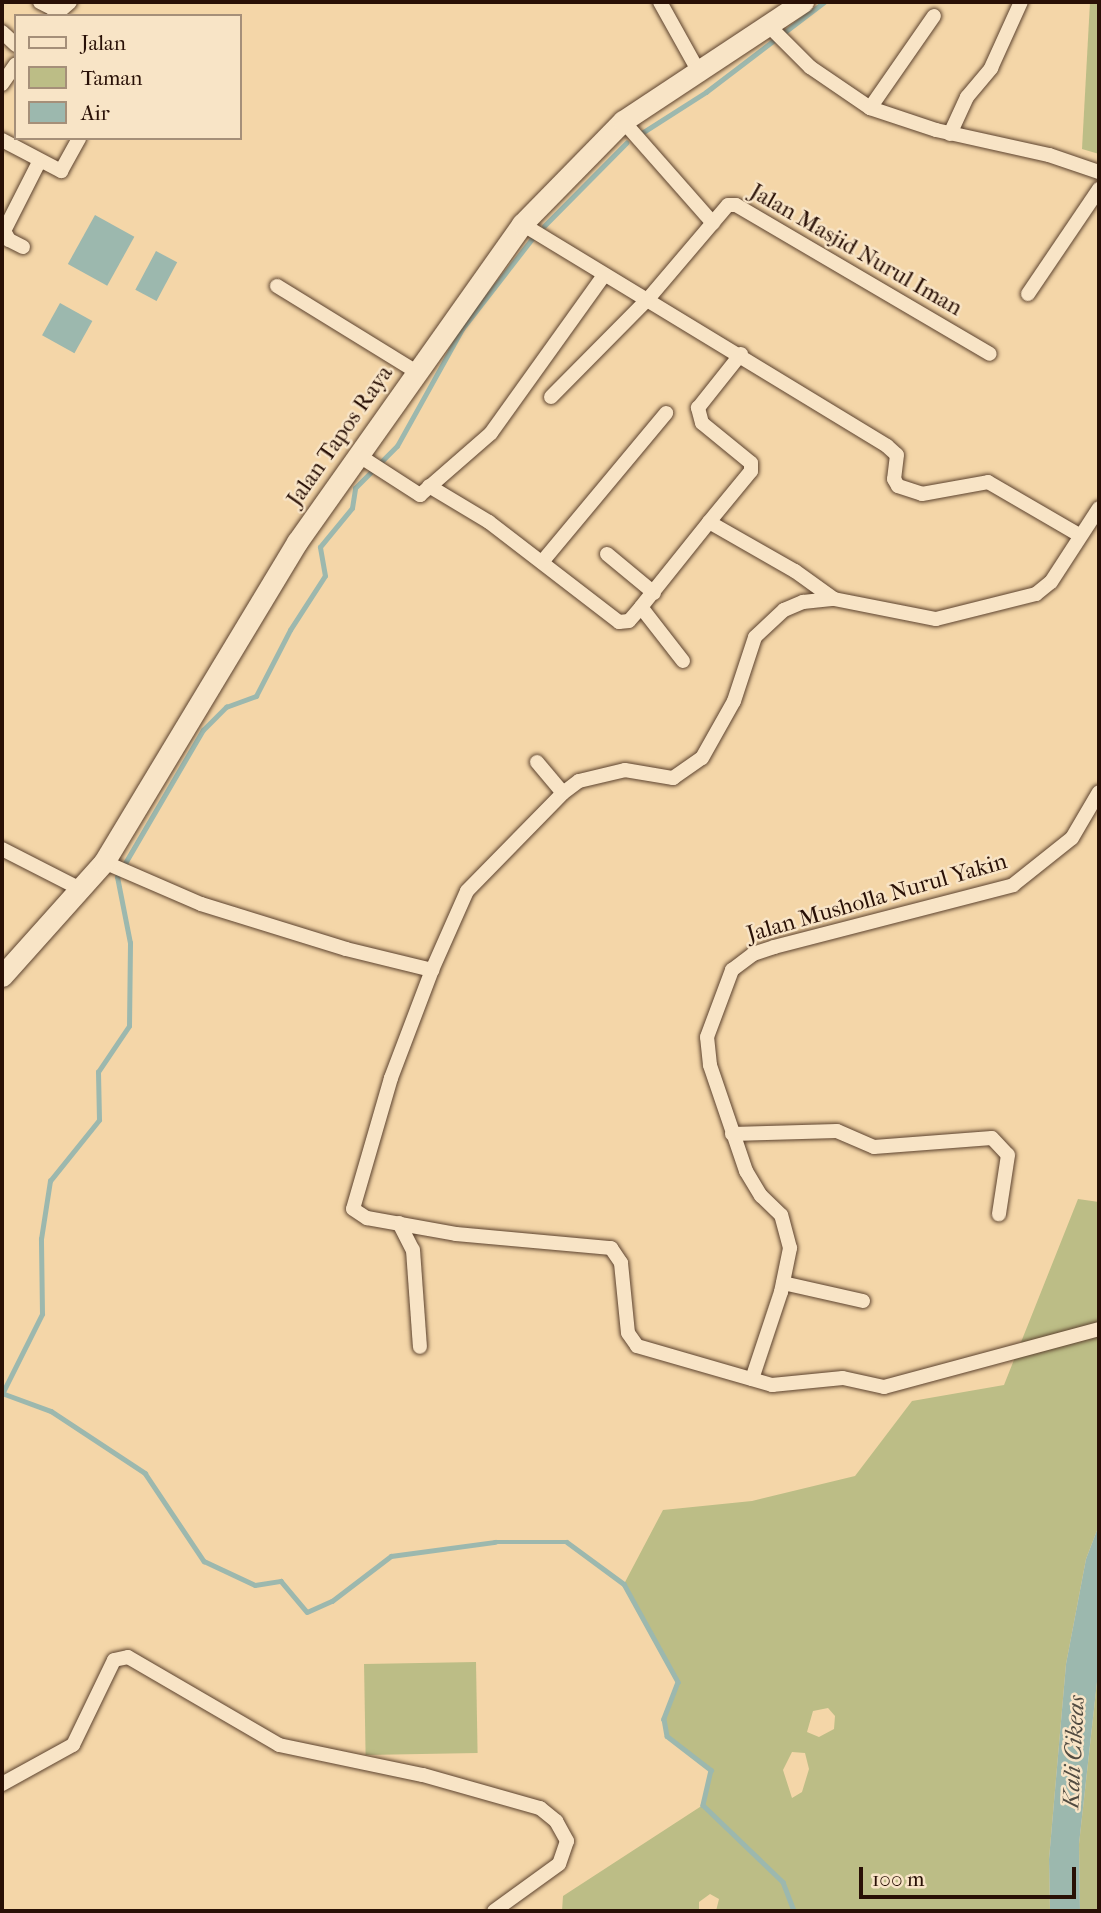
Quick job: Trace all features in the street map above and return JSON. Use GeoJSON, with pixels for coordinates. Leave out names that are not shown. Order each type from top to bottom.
{"type":"FeatureCollection","features":[{"type":"Feature","properties":{"kind":"main road","name":"Jalan Tapos Raya"},"geometry":{"type":"LineString","coordinates":[[2,976],[80,889],[111,865],[297,542],[363,459],[417,372],[522,224],[623,121],[775,33],[803,2]]}},
{"type":"Feature","properties":{"kind":"street"},"geometry":{"type":"LineString","coordinates":[[40,2],[61,9]]}},
{"type":"Feature","properties":{"kind":"street"},"geometry":{"type":"LineString","coordinates":[[660,2],[700,74]]}},
{"type":"Feature","properties":{"kind":"street"},"geometry":{"type":"LineString","coordinates":[[950,134],[967,97],[991,68],[1021,2]]}},
{"type":"Feature","properties":{"kind":"street"},"geometry":{"type":"LineString","coordinates":[[870,108],[934,16]]}},
{"type":"Feature","properties":{"kind":"street"},"geometry":{"type":"LineString","coordinates":[[775,33],[844,93],[870,108],[950,134],[1049,155],[1099,172]]}},
{"type":"Feature","properties":{"kind":"street"},"geometry":{"type":"LineString","coordinates":[[623,121],[713,223]]}},
{"type":"Feature","properties":{"kind":"street"},"geometry":{"type":"LineString","coordinates":[[2,140],[39,162],[63,170],[78,140]]}},
{"type":"Feature","properties":{"kind":"street"},"geometry":{"type":"LineString","coordinates":[[23,247],[9,240],[4,231],[39,162]]}},
{"type":"Feature","properties":{"kind":"street"},"geometry":{"type":"LineString","coordinates":[[1028,294],[1099,189]]}},
{"type":"Feature","properties":{"kind":"street","name":"Jalan Masjid Nurul Iman"},"geometry":{"type":"LineString","coordinates":[[551,397],[648,299],[713,223],[722,208],[736,205],[989,354]]}},
{"type":"Feature","properties":{"kind":"street"},"geometry":{"type":"LineString","coordinates":[[522,224],[741,354],[897,455],[894,479],[898,486],[922,494],[988,482],[1079,535]]}},
{"type":"Feature","properties":{"kind":"street"},"geometry":{"type":"LineString","coordinates":[[363,459],[418,495],[491,433],[536,376],[604,275]]}},
{"type":"Feature","properties":{"kind":"street"},"geometry":{"type":"LineString","coordinates":[[277,286],[417,372]]}},
{"type":"Feature","properties":{"kind":"street"},"geometry":{"type":"LineString","coordinates":[[429,486],[489,522],[619,622],[629,621],[751,471],[751,463],[702,423],[698,408],[741,354]]}},
{"type":"Feature","properties":{"kind":"street"},"geometry":{"type":"LineString","coordinates":[[542,562],[666,413]]}},
{"type":"Feature","properties":{"kind":"street"},"geometry":{"type":"LineString","coordinates":[[1099,508],[1040,592],[954,617],[929,619],[834,599],[790,607],[755,637],[734,701],[702,758],[687,773],[663,779],[625,770],[579,781],[563,793],[467,891],[432,970],[391,1078],[352,1203],[356,1214],[456,1234],[611,1248],[621,1263],[628,1333],[633,1344],[752,1379],[792,1386],[844,1378],[875,1387],[897,1385],[1099,1329]]}},
{"type":"Feature","properties":{"kind":"street"},"geometry":{"type":"LineString","coordinates":[[709,522],[795,571],[834,599]]}},
{"type":"Feature","properties":{"kind":"street"},"geometry":{"type":"LineString","coordinates":[[607,554],[654,593]]}},
{"type":"Feature","properties":{"kind":"street"},"geometry":{"type":"LineString","coordinates":[[641,607],[683,661]]}},
{"type":"Feature","properties":{"kind":"street"},"geometry":{"type":"LineString","coordinates":[[537,762],[563,793]]}},
{"type":"Feature","properties":{"kind":"street","name":"Jalan Musholla Nurul Yakin"},"geometry":{"type":"LineString","coordinates":[[752,1379],[783,1283],[790,1248],[783,1220],[754,1186],[732,1134],[710,1065],[707,1037],[732,970],[752,954],[774,947],[1013,885],[1072,838],[1099,792]]}},
{"type":"Feature","properties":{"kind":"street"},"geometry":{"type":"LineString","coordinates":[[2,849],[80,889]]}},
{"type":"Feature","properties":{"kind":"street"},"geometry":{"type":"LineString","coordinates":[[111,865],[215,908],[432,970]]}},
{"type":"Feature","properties":{"kind":"street"},"geometry":{"type":"LineString","coordinates":[[732,1134],[837,1131],[874,1147],[992,1138],[1008,1155],[999,1214]]}},
{"type":"Feature","properties":{"kind":"street"},"geometry":{"type":"LineString","coordinates":[[399,1223],[413,1250],[420,1347]]}},
{"type":"Feature","properties":{"kind":"street"},"geometry":{"type":"LineString","coordinates":[[783,1283],[863,1301]]}},
{"type":"Feature","properties":{"kind":"street"},"geometry":{"type":"LineString","coordinates":[[2,1784],[73,1745],[114,1660],[128,1657],[279,1745],[423,1775],[540,1808],[556,1821],[567,1841],[559,1864],[494,1911]]}},
{"type":"Feature","properties":{"kind":"green space"},"geometry":{"type":"Polygon","coordinates":[[[1090,2],[1099,2],[1099,154],[1082,149],[1090,2]]]}},
{"type":"Feature","properties":{"kind":"green space"},"geometry":{"type":"Polygon","coordinates":[[[1078,1199],[1099,1202],[1099,1525],[1086,1559],[1066,1664],[1049,1859],[1050,1911],[716,1911],[719,1899],[710,1894],[699,1902],[699,1911],[562,1911],[563,1896],[703,1805],[711,1770],[667,1736],[664,1719],[678,1682],[624,1584],[663,1510],[752,1501],[855,1476],[912,1401],[1004,1385],[1078,1199]],[[828,1708],[813,1711],[807,1732],[819,1737],[834,1729],[835,1716],[828,1708]],[[792,1752],[783,1770],[792,1798],[802,1792],[809,1769],[805,1753],[792,1752]]]}},
{"type":"Feature","properties":{"kind":"green space"},"geometry":{"type":"Polygon","coordinates":[[[476,1662],[478,1753],[366,1755],[364,1664],[476,1662]]]}},
{"type":"Feature","properties":{"kind":"green space"},"geometry":{"type":"Polygon","coordinates":[[[1099,1664],[1099,1911],[1080,1911],[1079,1844],[1099,1664]]]}},
{"type":"Feature","properties":{"kind":"water"},"geometry":{"type":"Polygon","coordinates":[[[95,215],[134,237],[107,286],[68,264],[95,215]]]}},
{"type":"Feature","properties":{"kind":"water"},"geometry":{"type":"Polygon","coordinates":[[[156,251],[177,262],[157,301],[135,290],[156,251]]]}},
{"type":"Feature","properties":{"kind":"water"},"geometry":{"type":"Polygon","coordinates":[[[60,303],[92,321],[74,353],[42,335],[60,303]]]}},
{"type":"Feature","properties":{"kind":"water","name":"Kali Cikeas"},"geometry":{"type":"Polygon","coordinates":[[[1099,1525],[1099,1664],[1079,1844],[1080,1911],[1050,1911],[1049,1859],[1066,1664],[1086,1559],[1099,1525]]]}},
{"type":"Feature","properties":{"kind":"waterway"},"geometry":{"type":"LineString","coordinates":[[642,133],[706,92],[824,2]]}},
{"type":"Feature","properties":{"kind":"waterway"},"geometry":{"type":"LineString","coordinates":[[544,226],[626,143]]}},
{"type":"Feature","properties":{"kind":"waterway"},"geometry":{"type":"LineString","coordinates":[[2,1394],[42,1314],[41,1239],[50,1181],[99,1120],[98,1072],[129,1026],[130,943],[117,877],[203,730],[226,707],[256,696],[290,630],[325,576],[320,547],[352,508],[355,488],[397,446],[462,329],[531,240]]}},
{"type":"Feature","properties":{"kind":"waterway"},"geometry":{"type":"LineString","coordinates":[[2,1393],[51,1411],[145,1473],[204,1561],[255,1585],[281,1581],[307,1612],[332,1601],[391,1556],[495,1542],[567,1542],[624,1584],[678,1682],[664,1719],[667,1736],[711,1770],[703,1805],[783,1882],[794,1911]]}}]}
